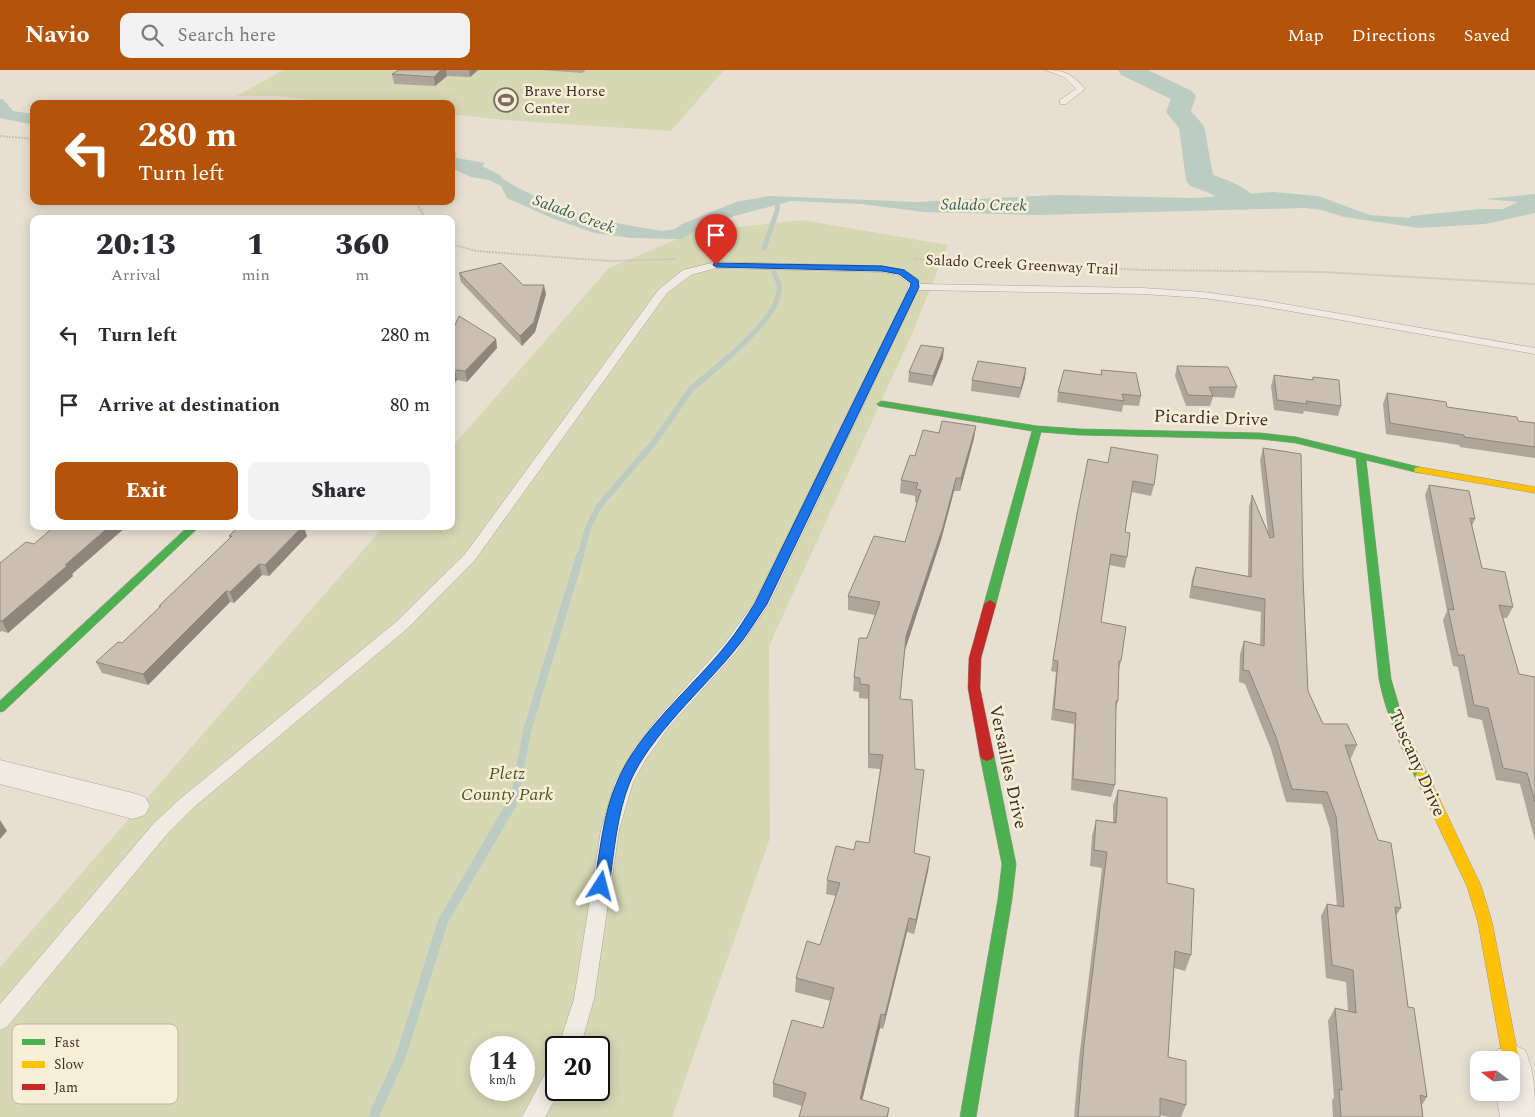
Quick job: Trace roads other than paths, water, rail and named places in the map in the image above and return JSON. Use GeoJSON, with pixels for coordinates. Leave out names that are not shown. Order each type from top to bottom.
{"type":"FeatureCollection","features":[{"type":"Feature","properties":{"kind":"street","name":"Picardie Drive"},"geometry":{"type":"LineString","coordinates":[[882,404],[1037,429],[1080,432],[1260,436],[1296,440],[1417,470],[1535,490]]}},
{"type":"Feature","properties":{"kind":"street","name":"Versailles Drive"},"geometry":{"type":"LineString","coordinates":[[968,1117],[1005,899],[1009,864],[974,688],[975,658],[1037,429]]}},
{"type":"Feature","properties":{"kind":"street","name":"Tuscany Drive"},"geometry":{"type":"LineString","coordinates":[[1361,457],[1385,679],[1390,704],[1399,730],[1474,886],[1485,922],[1509,1051]]}},
{"type":"Feature","properties":{"kind":"street"},"geometry":{"type":"LineString","coordinates":[[0,708],[191,530]]}},
{"type":"Feature","properties":{"kind":"street"},"geometry":{"type":"LineString","coordinates":[[0,772],[133,806]]}},
{"type":"Feature","properties":{"kind":"street","name":"Tuscany Drive"},"geometry":{"type":"LineString","coordinates":[[1518,1101],[1521,1117]]}},
{"type":"Feature","properties":{"kind":"lane"},"geometry":{"type":"LineString","coordinates":[[1049,70],[1067,75],[1081,89],[1063,102]]}},
{"type":"Feature","properties":{"kind":"lane"},"geometry":{"type":"LineString","coordinates":[[0,1020],[161,828],[187,803],[402,625],[470,557],[663,291],[674,279],[695,269],[716,265],[882,269],[901,272],[915,282],[914,287],[761,604],[731,647],[662,724],[640,754],[624,782],[610,830],[584,999],[573,1036]]}},
{"type":"Feature","properties":{"kind":"lane"},"geometry":{"type":"LineString","coordinates":[[914,287],[1143,291],[1203,295],[1535,351]]}},
{"type":"Feature","properties":{"kind":"lane"},"geometry":{"type":"LineString","coordinates":[[533,1117],[545,1095]]}},
{"type":"Feature","properties":{"kind":"water"},"geometry":{"type":"Polygon","coordinates":[[[0,99],[3,99],[13,111],[30,113],[30,124],[0,118],[0,99]]]}},
{"type":"Feature","properties":{"kind":"water","name":"Salado Creek"},"geometry":{"type":"Polygon","coordinates":[[[455,156],[485,163],[482,166],[500,175],[518,188],[559,207],[604,221],[662,231],[675,229],[682,224],[736,202],[769,196],[917,202],[1056,195],[1194,198],[1273,192],[1318,196],[1370,215],[1410,218],[1411,216],[1480,209],[1503,209],[1518,202],[1485,199],[1535,194],[1535,213],[1485,224],[1419,228],[1344,217],[1322,210],[1305,208],[1037,215],[924,212],[861,204],[791,201],[723,219],[700,228],[682,239],[631,238],[595,233],[554,219],[507,198],[501,186],[489,180],[471,177],[455,170],[455,156]]]}},
{"type":"Feature","properties":{"kind":"waterway"},"geometry":{"type":"LineString","coordinates":[[1129,70],[1184,96],[1178,112],[1191,126],[1200,180],[1217,186],[1244,201]]}},
{"type":"Feature","properties":{"kind":"waterway"},"geometry":{"type":"LineString","coordinates":[[764,248],[777,211],[778,199]]}},
{"type":"Feature","properties":{"kind":"waterway"},"geometry":{"type":"LineString","coordinates":[[728,358],[761,325],[775,304],[779,294],[779,284],[774,273]]}},
{"type":"Feature","properties":{"kind":"waterway"},"geometry":{"type":"LineString","coordinates":[[580,557],[588,528],[599,506],[655,441],[691,389],[729,357]]}},
{"type":"Feature","properties":{"kind":"waterway"},"geometry":{"type":"LineString","coordinates":[[510,806],[514,800],[527,731],[580,556]]}},
{"type":"Feature","properties":{"kind":"waterway"},"geometry":{"type":"LineString","coordinates":[[373,1117],[401,1056],[443,921],[511,805]]}},
{"type":"Feature","properties":{"kind":"place","name":"Brave Horse Center"},"geometry":{"type":"Point","coordinates":[506,100]}},
{"type":"Feature","properties":{"kind":"park label","name":"Pletz County Park"},"geometry":{"type":"Point","coordinates":[507,783]}}]}
